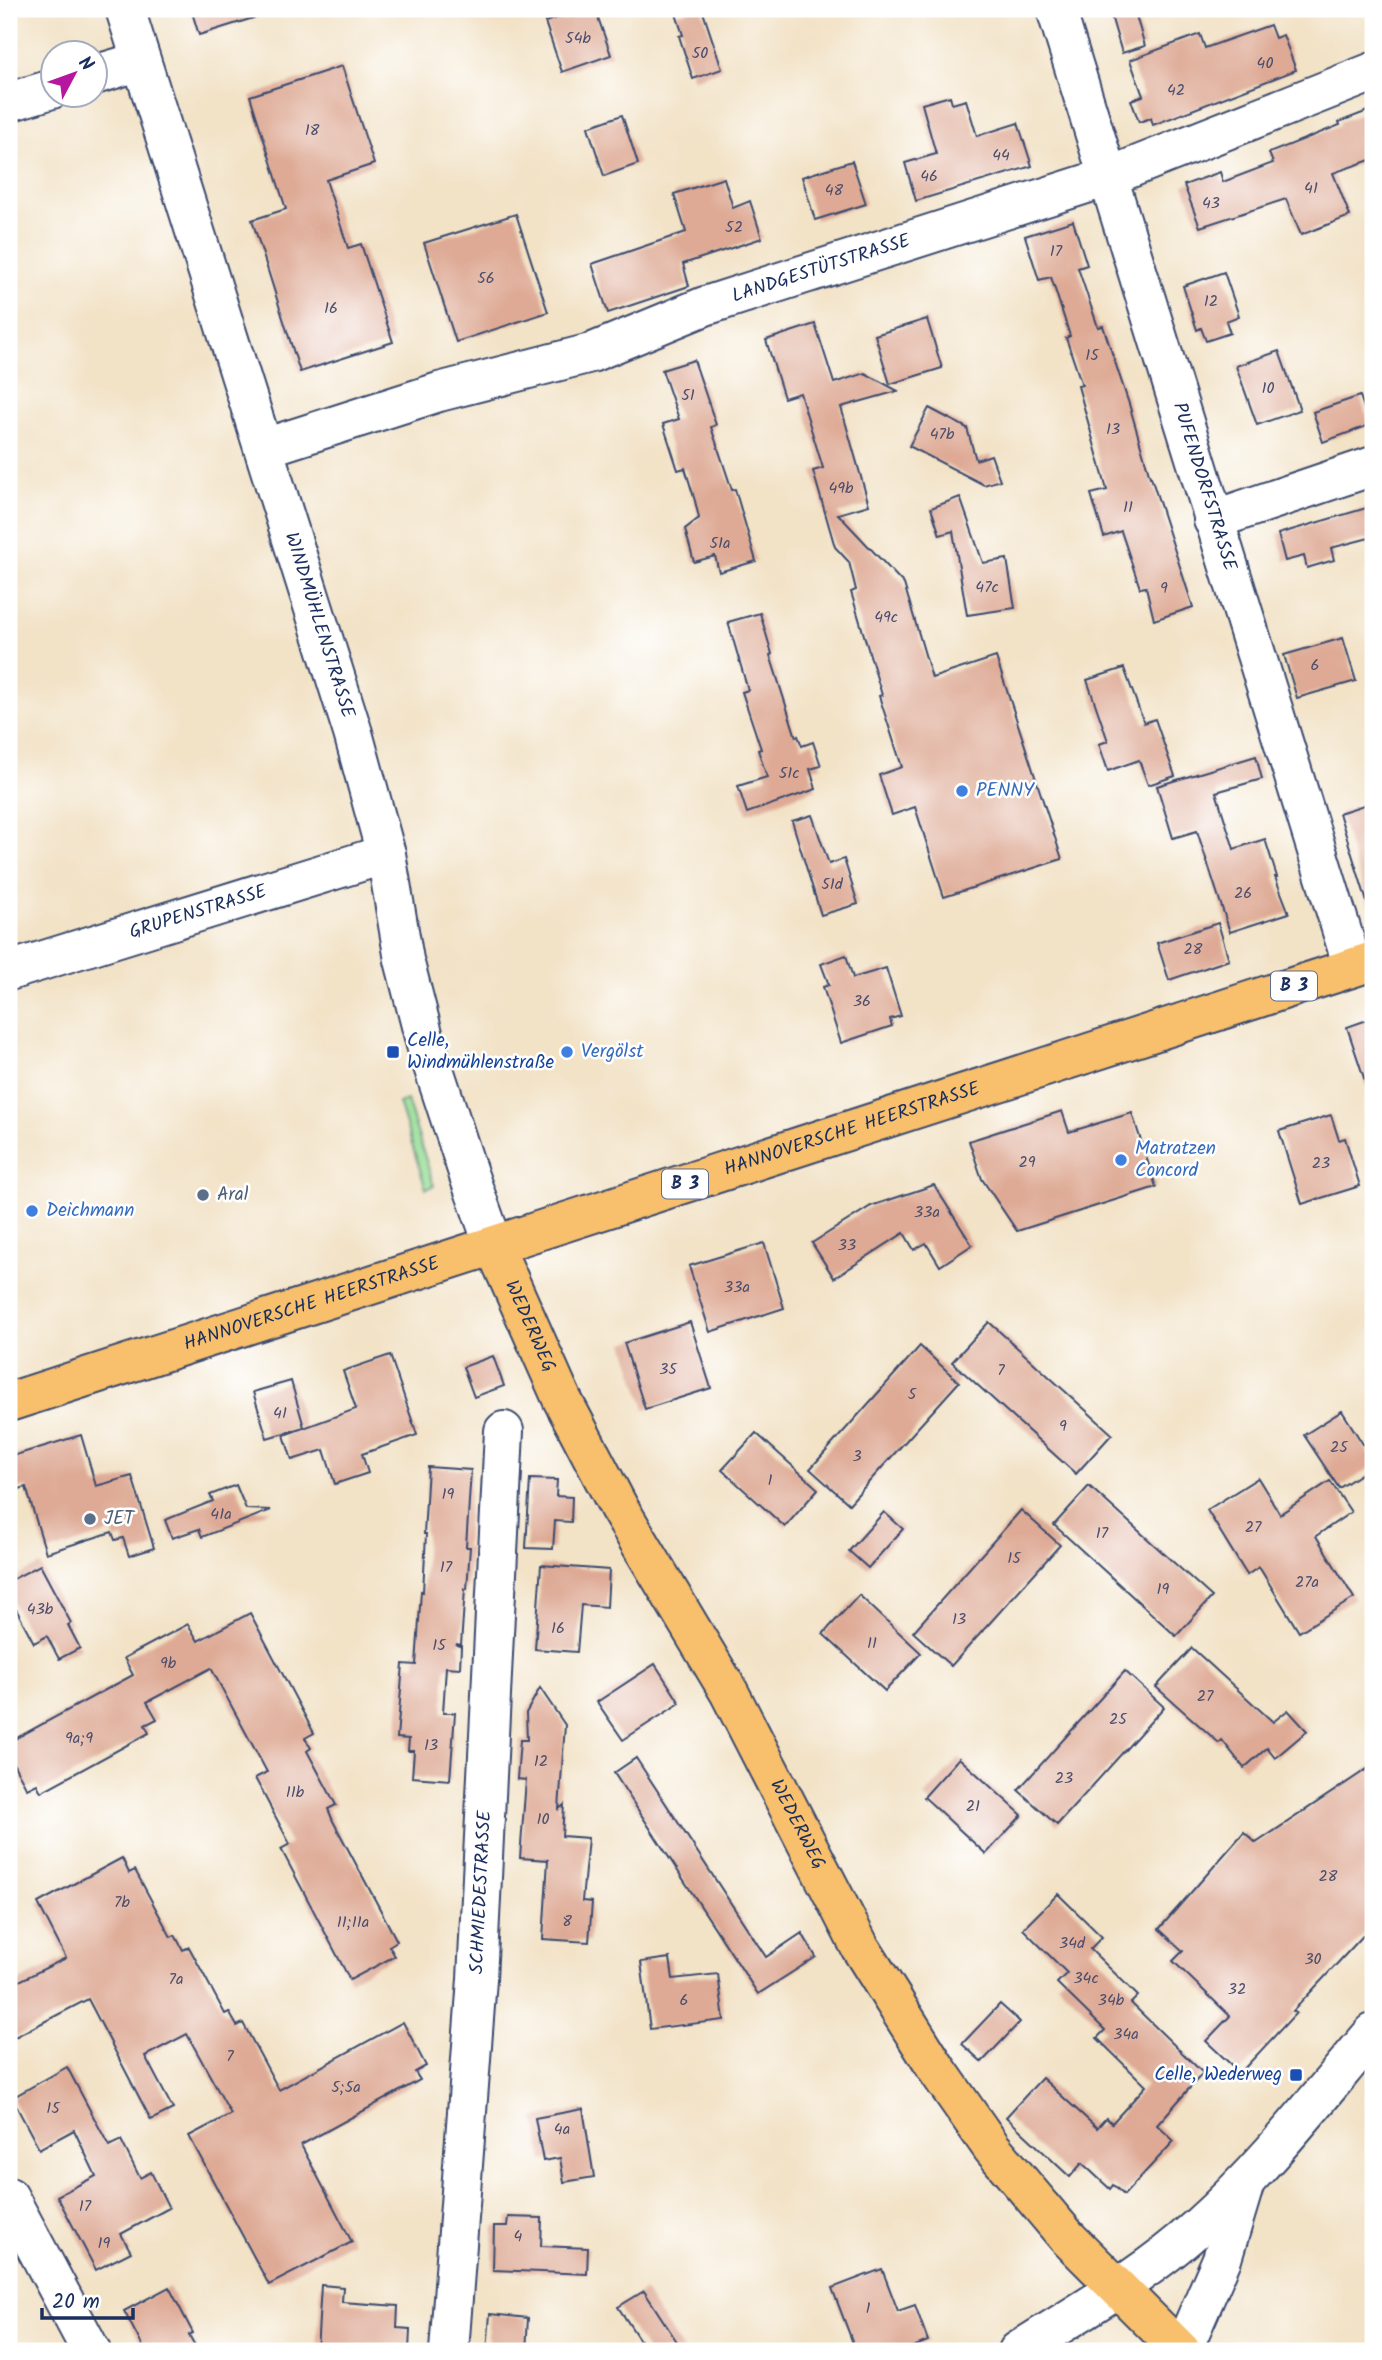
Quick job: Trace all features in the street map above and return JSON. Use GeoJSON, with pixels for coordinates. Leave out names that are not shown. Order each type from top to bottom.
{"type":"FeatureCollection","features":[{"type":"Feature","properties":{"kind":"main road","name":"HANNOVERSCHE HEERSTRASSE"},"geometry":{"type":"LineString","coordinates":[[9,1402],[1363,964]]}},
{"type":"Feature","properties":{"kind":"main road","name":"WEDERWEG"},"geometry":{"type":"LineString","coordinates":[[494,1246],[562,1399],[619,1508],[729,1692],[860,1947],[936,2068],[992,2148],[1067,2237],[1182,2351]]}},
{"type":"Feature","properties":{"kind":"street","name":"WINDMÜHLENSTRASSE"},"geometry":{"type":"LineString","coordinates":[[125,9],[353,733],[386,854],[404,960],[426,1045],[494,1246]]}},
{"type":"Feature","properties":{"kind":"street","name":"PUFENDORFSTRASSE"},"geometry":{"type":"LineString","coordinates":[[1056,9],[1213,520],[1363,964]]}},
{"type":"Feature","properties":{"kind":"street"},"geometry":{"type":"LineString","coordinates":[[108,71],[141,61]]}},
{"type":"Feature","properties":{"kind":"street","name":"LANDGESTÜTSTRASSE"},"geometry":{"type":"LineString","coordinates":[[264,448],[439,392],[591,353],[705,306],[1108,177],[1373,72]]}},
{"type":"Feature","properties":{"kind":"street"},"geometry":{"type":"LineString","coordinates":[[9,103],[38,94]]}},
{"type":"Feature","properties":{"kind":"street"},"geometry":{"type":"LineString","coordinates":[[1213,520],[1373,466]]}},
{"type":"Feature","properties":{"kind":"street","name":"GRUPENSTRASSE"},"geometry":{"type":"LineString","coordinates":[[9,971],[386,854]]}},
{"type":"Feature","properties":{"kind":"street","name":"SCHMIEDESTRASSE"},"geometry":{"type":"LineString","coordinates":[[449,2351],[477,1979],[504,1431]]}},
{"type":"Feature","properties":{"kind":"street"},"geometry":{"type":"LineString","coordinates":[[1018,2351],[1116,2288],[1197,2229],[1245,2184],[1373,2033]]}},
{"type":"Feature","properties":{"kind":"street"},"geometry":{"type":"LineString","coordinates":[[1182,2351],[1222,2259],[1245,2184]]}},
{"type":"Feature","properties":{"kind":"street"},"geometry":{"type":"LineString","coordinates":[[9,2197],[91,2351]]}},
{"type":"Feature","properties":{"kind":"green space"},"geometry":{"type":"Polygon","coordinates":[[[407,1100],[434,1186],[426,1189],[399,1103],[407,1100]]]}},
{"type":"Feature","properties":{"kind":"building"},"geometry":{"type":"Polygon","coordinates":[[[191,9],[265,9],[266,14],[199,35],[191,9]]]}},
{"type":"Feature","properties":{"kind":"building"},"geometry":{"type":"Polygon","coordinates":[[[583,9],[595,9],[611,55],[562,72],[545,22],[583,9]]]}},
{"type":"Feature","properties":{"kind":"building"},"geometry":{"type":"Polygon","coordinates":[[[702,9],[722,69],[693,79],[679,36],[683,35],[676,14],[702,9]]]}},
{"type":"Feature","properties":{"kind":"building"},"geometry":{"type":"Polygon","coordinates":[[[1109,9],[1134,9],[1145,46],[1122,53],[1109,9]]]}},
{"type":"Feature","properties":{"kind":"building"},"geometry":{"type":"Polygon","coordinates":[[[1270,25],[1275,38],[1283,35],[1296,70],[1153,125],[1151,118],[1139,122],[1131,100],[1143,96],[1130,60],[1200,34],[1205,48],[1270,25]]]}},
{"type":"Feature","properties":{"kind":"building"},"geometry":{"type":"Polygon","coordinates":[[[342,66],[374,164],[326,180],[348,248],[361,244],[393,342],[300,372],[252,220],[286,209],[250,96],[342,66]]]}},
{"type":"Feature","properties":{"kind":"building"},"geometry":{"type":"Polygon","coordinates":[[[950,96],[952,104],[966,100],[977,136],[1018,123],[1032,166],[916,201],[905,163],[936,154],[922,104],[950,96]]]}},
{"type":"Feature","properties":{"kind":"building"},"geometry":{"type":"Polygon","coordinates":[[[1373,109],[1373,159],[1333,173],[1350,216],[1301,235],[1286,199],[1200,227],[1184,185],[1220,172],[1223,182],[1273,163],[1269,153],[1373,109]]]}},
{"type":"Feature","properties":{"kind":"building"},"geometry":{"type":"Polygon","coordinates":[[[622,115],[638,164],[604,176],[588,127],[622,115]]]}},
{"type":"Feature","properties":{"kind":"building"},"geometry":{"type":"Polygon","coordinates":[[[852,161],[866,204],[815,220],[802,177],[852,161]]]}},
{"type":"Feature","properties":{"kind":"building"},"geometry":{"type":"Polygon","coordinates":[[[724,178],[733,208],[750,201],[762,238],[683,264],[689,286],[608,313],[592,264],[686,232],[674,194],[724,178]]]}},
{"type":"Feature","properties":{"kind":"building"},"geometry":{"type":"Polygon","coordinates":[[[516,214],[548,312],[456,342],[424,243],[516,214]]]}},
{"type":"Feature","properties":{"kind":"building"},"geometry":{"type":"Polygon","coordinates":[[[1073,221],[1087,265],[1078,268],[1098,327],[1103,326],[1193,607],[1154,620],[1146,587],[1140,588],[1121,531],[1104,537],[1091,494],[1107,490],[1078,386],[1082,385],[1066,338],[1070,336],[1051,277],[1039,280],[1025,236],[1073,221]]]}},
{"type":"Feature","properties":{"kind":"building"},"geometry":{"type":"Polygon","coordinates":[[[1224,272],[1239,316],[1226,321],[1230,333],[1206,341],[1201,328],[1197,330],[1183,286],[1224,272]]]}},
{"type":"Feature","properties":{"kind":"building"},"geometry":{"type":"Polygon","coordinates":[[[927,319],[942,368],[890,384],[875,335],[927,319]]]}},
{"type":"Feature","properties":{"kind":"building","name":"PENNY"},"geometry":{"type":"Polygon","coordinates":[[[815,324],[834,383],[865,373],[898,391],[841,407],[869,505],[838,514],[904,584],[932,678],[996,657],[1062,859],[944,897],[915,807],[892,815],[879,775],[902,767],[879,696],[882,695],[851,592],[856,590],[849,562],[835,547],[813,471],[823,468],[800,393],[784,398],[766,340],[815,324]]]}},
{"type":"Feature","properties":{"kind":"building"},"geometry":{"type":"Polygon","coordinates":[[[1279,351],[1300,410],[1257,425],[1236,366],[1279,351]]]}},
{"type":"Feature","properties":{"kind":"building"},"geometry":{"type":"Polygon","coordinates":[[[694,360],[716,425],[711,427],[732,490],[735,489],[756,561],[719,572],[715,556],[694,562],[685,529],[699,518],[685,468],[678,470],[663,424],[679,419],[662,370],[694,360]]]}},
{"type":"Feature","properties":{"kind":"building"},"geometry":{"type":"Polygon","coordinates":[[[1360,396],[1370,425],[1323,442],[1313,412],[1360,396]]]}},
{"type":"Feature","properties":{"kind":"building"},"geometry":{"type":"Polygon","coordinates":[[[929,408],[967,428],[976,460],[991,455],[1000,480],[984,485],[909,446],[929,408]]]}},
{"type":"Feature","properties":{"kind":"building"},"geometry":{"type":"Polygon","coordinates":[[[960,497],[983,563],[1007,559],[1015,608],[967,615],[953,531],[940,535],[931,508],[960,497]]]}},
{"type":"Feature","properties":{"kind":"building"},"geometry":{"type":"Polygon","coordinates":[[[1373,506],[1373,537],[1331,548],[1334,560],[1307,568],[1304,556],[1285,561],[1278,534],[1373,506]]]}},
{"type":"Feature","properties":{"kind":"building"},"geometry":{"type":"Polygon","coordinates":[[[760,613],[772,654],[770,655],[796,737],[798,736],[802,746],[813,742],[821,766],[810,769],[816,789],[747,813],[738,786],[767,777],[758,750],[761,749],[742,692],[748,690],[728,622],[760,613]]]}},
{"type":"Feature","properties":{"kind":"building"},"geometry":{"type":"Polygon","coordinates":[[[1343,638],[1356,681],[1297,698],[1284,655],[1343,638]]]}},
{"type":"Feature","properties":{"kind":"building"},"geometry":{"type":"Polygon","coordinates":[[[1124,668],[1144,723],[1155,719],[1175,776],[1148,785],[1139,760],[1108,771],[1099,744],[1108,741],[1087,680],[1124,668]]]}},
{"type":"Feature","properties":{"kind":"building"},"geometry":{"type":"Polygon","coordinates":[[[1256,756],[1262,779],[1216,792],[1234,849],[1265,839],[1275,877],[1289,913],[1230,932],[1197,831],[1173,838],[1157,786],[1256,756]]]}},
{"type":"Feature","properties":{"kind":"building"},"geometry":{"type":"Polygon","coordinates":[[[1373,802],[1373,904],[1368,905],[1339,813],[1373,802]]]}},
{"type":"Feature","properties":{"kind":"building"},"geometry":{"type":"Polygon","coordinates":[[[812,815],[829,864],[844,859],[858,904],[821,915],[792,821],[812,815]]]}},
{"type":"Feature","properties":{"kind":"building"},"geometry":{"type":"Polygon","coordinates":[[[1218,923],[1229,960],[1169,980],[1157,943],[1218,923]]]}},
{"type":"Feature","properties":{"kind":"building"},"geometry":{"type":"Polygon","coordinates":[[[846,955],[853,978],[886,968],[901,1016],[890,1019],[892,1026],[841,1043],[823,987],[829,985],[821,964],[846,955]]]}},
{"type":"Feature","properties":{"kind":"building"},"geometry":{"type":"Polygon","coordinates":[[[1373,1018],[1373,1092],[1369,1093],[1347,1027],[1373,1018]]]}},
{"type":"Feature","properties":{"kind":"building"},"geometry":{"type":"Polygon","coordinates":[[[1062,1111],[1069,1132],[1132,1113],[1156,1187],[1017,1231],[982,1179],[969,1141],[1062,1111]]]}},
{"type":"Feature","properties":{"kind":"building"},"geometry":{"type":"Polygon","coordinates":[[[1331,1115],[1339,1140],[1345,1138],[1360,1186],[1302,1204],[1279,1131],[1331,1115]]]}},
{"type":"Feature","properties":{"kind":"building"},"geometry":{"type":"Polygon","coordinates":[[[934,1185],[972,1245],[940,1266],[926,1243],[914,1250],[904,1233],[834,1278],[812,1243],[871,1206],[934,1185]]]}},
{"type":"Feature","properties":{"kind":"building"},"geometry":{"type":"Polygon","coordinates":[[[764,1243],[784,1308],[710,1332],[689,1266],[764,1243]]]}},
{"type":"Feature","properties":{"kind":"building"},"geometry":{"type":"Polygon","coordinates":[[[690,1322],[711,1388],[645,1409],[624,1343],[690,1322]]]}},
{"type":"Feature","properties":{"kind":"building"},"geometry":{"type":"Polygon","coordinates":[[[989,1322],[1112,1434],[1076,1474],[952,1362],[989,1322]]]}},
{"type":"Feature","properties":{"kind":"building"},"geometry":{"type":"Polygon","coordinates":[[[920,1346],[959,1382],[849,1504],[810,1469],[920,1346]]]}},
{"type":"Feature","properties":{"kind":"building"},"geometry":{"type":"Polygon","coordinates":[[[390,1355],[417,1435],[362,1454],[368,1473],[335,1484],[324,1450],[292,1460],[284,1435],[356,1409],[343,1371],[390,1355]]]}},
{"type":"Feature","properties":{"kind":"building"},"geometry":{"type":"Polygon","coordinates":[[[493,1356],[504,1386],[474,1397],[463,1367],[493,1356]]]}},
{"type":"Feature","properties":{"kind":"building"},"geometry":{"type":"Polygon","coordinates":[[[291,1381],[304,1427],[267,1438],[253,1392],[291,1381]]]}},
{"type":"Feature","properties":{"kind":"building"},"geometry":{"type":"Polygon","coordinates":[[[1342,1411],[1373,1460],[1373,1466],[1339,1488],[1304,1435],[1342,1411]]]}},
{"type":"Feature","properties":{"kind":"building"},"geometry":{"type":"Polygon","coordinates":[[[756,1433],[818,1489],[785,1527],[722,1470],[756,1433]]]}},
{"type":"Feature","properties":{"kind":"building"},"geometry":{"type":"Polygon","coordinates":[[[81,1435],[96,1486],[132,1476],[154,1548],[129,1556],[123,1538],[115,1540],[112,1532],[46,1553],[26,1487],[9,1492],[9,1457],[81,1435]]]}},
{"type":"Feature","properties":{"kind":"building"},"geometry":{"type":"Polygon","coordinates":[[[428,1467],[471,1470],[466,1547],[470,1547],[467,1589],[461,1645],[456,1644],[461,1647],[460,1668],[446,1667],[443,1713],[455,1713],[450,1780],[412,1777],[414,1751],[408,1751],[409,1739],[397,1738],[403,1664],[416,1665],[421,1591],[423,1592],[428,1467]]]}},
{"type":"Feature","properties":{"kind":"building"},"geometry":{"type":"Polygon","coordinates":[[[1258,1478],[1280,1514],[1330,1481],[1351,1512],[1316,1536],[1354,1598],[1299,1632],[1259,1567],[1247,1575],[1207,1510],[1258,1478]]]}},
{"type":"Feature","properties":{"kind":"building"},"geometry":{"type":"Polygon","coordinates":[[[530,1479],[557,1480],[556,1496],[572,1497],[571,1522],[555,1521],[553,1549],[526,1548],[530,1479]]]}},
{"type":"Feature","properties":{"kind":"building"},"geometry":{"type":"Polygon","coordinates":[[[236,1485],[246,1509],[271,1510],[202,1537],[199,1529],[172,1538],[165,1520],[213,1501],[210,1495],[236,1485]]]}},
{"type":"Feature","properties":{"kind":"building"},"geometry":{"type":"Polygon","coordinates":[[[1089,1486],[1212,1597],[1176,1636],[1054,1525],[1089,1486]]]}},
{"type":"Feature","properties":{"kind":"building"},"geometry":{"type":"Polygon","coordinates":[[[1021,1510],[1060,1545],[951,1666],[913,1632],[1021,1510]]]}},
{"type":"Feature","properties":{"kind":"building"},"geometry":{"type":"Polygon","coordinates":[[[884,1512],[903,1529],[868,1568],[849,1551],[884,1512]]]}},
{"type":"Feature","properties":{"kind":"building"},"geometry":{"type":"Polygon","coordinates":[[[40,1565],[71,1623],[68,1625],[80,1648],[59,1659],[47,1636],[34,1643],[9,1596],[9,1581],[40,1565]]]}},
{"type":"Feature","properties":{"kind":"building"},"geometry":{"type":"Polygon","coordinates":[[[541,1565],[609,1570],[607,1607],[581,1605],[577,1652],[535,1649],[541,1565]]]}},
{"type":"Feature","properties":{"kind":"building"},"geometry":{"type":"Polygon","coordinates":[[[859,1595],[921,1653],[885,1691],[823,1634],[859,1595]]]}},
{"type":"Feature","properties":{"kind":"building"},"geometry":{"type":"Polygon","coordinates":[[[250,1613],[314,1733],[305,1738],[311,1748],[307,1751],[336,1805],[328,1809],[333,1821],[397,1941],[389,1946],[395,1956],[350,1980],[281,1849],[290,1844],[255,1778],[267,1772],[211,1668],[147,1702],[157,1719],[145,1725],[149,1733],[41,1792],[37,1784],[27,1789],[9,1756],[9,1742],[133,1675],[124,1658],[188,1624],[198,1641],[250,1613]]]}},
{"type":"Feature","properties":{"kind":"building"},"geometry":{"type":"Polygon","coordinates":[[[1192,1648],[1273,1722],[1288,1710],[1307,1731],[1275,1758],[1267,1748],[1244,1768],[1222,1740],[1219,1743],[1156,1687],[1192,1648]]]}},
{"type":"Feature","properties":{"kind":"building"},"geometry":{"type":"Polygon","coordinates":[[[655,1664],[680,1703],[623,1740],[597,1702],[655,1664]]]}},
{"type":"Feature","properties":{"kind":"building"},"geometry":{"type":"Polygon","coordinates":[[[1125,1671],[1164,1707],[1057,1825],[1018,1790],[1125,1671]]]}},
{"type":"Feature","properties":{"kind":"building"},"geometry":{"type":"Polygon","coordinates":[[[540,1688],[565,1725],[559,1809],[564,1805],[562,1836],[588,1838],[582,1901],[592,1902],[589,1942],[543,1939],[548,1860],[520,1858],[526,1780],[517,1779],[520,1740],[527,1740],[526,1713],[540,1688]]]}},
{"type":"Feature","properties":{"kind":"building"},"geometry":{"type":"Polygon","coordinates":[[[636,1758],[766,1957],[802,1933],[816,1957],[758,1994],[614,1773],[636,1758]]]}},
{"type":"Feature","properties":{"kind":"building"},"geometry":{"type":"Polygon","coordinates":[[[959,1758],[1022,1815],[986,1854],[924,1797],[959,1758]]]}},
{"type":"Feature","properties":{"kind":"building"},"geometry":{"type":"Polygon","coordinates":[[[1373,1765],[1373,1925],[1240,2073],[1206,2041],[1230,2016],[1173,1961],[1183,1951],[1159,1929],[1244,1832],[1256,1843],[1373,1765]]]}},
{"type":"Feature","properties":{"kind":"building"},"geometry":{"type":"Polygon","coordinates":[[[122,1858],[129,1873],[135,1870],[171,1937],[175,1935],[183,1950],[189,1947],[225,2014],[229,2012],[237,2026],[243,2023],[279,2090],[403,2022],[426,2066],[415,2072],[420,2080],[301,2145],[352,2242],[269,2285],[189,2136],[231,2114],[187,2034],[145,2056],[173,2109],[151,2120],[88,1999],[9,2040],[9,1986],[66,1958],[38,1903],[122,1858]]]}},
{"type":"Feature","properties":{"kind":"building"},"geometry":{"type":"Polygon","coordinates":[[[1058,1894],[1102,1937],[1090,1949],[1138,1996],[1131,2003],[1203,2073],[1157,2125],[1174,2141],[1124,2195],[1113,2185],[1110,2189],[1082,2163],[1070,2177],[1006,2117],[1042,2078],[1097,2128],[1106,2118],[1112,2123],[1146,2086],[1097,2038],[1105,2030],[1057,1983],[1067,1973],[1023,1929],[1058,1894]]]}},
{"type":"Feature","properties":{"kind":"building"},"geometry":{"type":"Polygon","coordinates":[[[670,1958],[673,1979],[718,1974],[724,2020],[650,2029],[641,1962],[670,1958]]]}},
{"type":"Feature","properties":{"kind":"building"},"geometry":{"type":"Polygon","coordinates":[[[1000,2004],[1020,2022],[982,2062],[962,2044],[1000,2004]]]}},
{"type":"Feature","properties":{"kind":"building"},"geometry":{"type":"Polygon","coordinates":[[[67,2067],[109,2146],[121,2140],[140,2178],[151,2172],[169,2208],[121,2234],[131,2252],[96,2270],[57,2196],[96,2176],[74,2130],[39,2149],[12,2098],[67,2067]]]}},
{"type":"Feature","properties":{"kind":"building"},"geometry":{"type":"Polygon","coordinates":[[[583,2109],[594,2177],[564,2182],[560,2158],[543,2161],[535,2118],[583,2109]]]}},
{"type":"Feature","properties":{"kind":"building"},"geometry":{"type":"Polygon","coordinates":[[[508,2217],[542,2218],[541,2246],[588,2248],[587,2274],[493,2270],[494,2226],[507,2226],[508,2217]]]}},
{"type":"Feature","properties":{"kind":"building"},"geometry":{"type":"Polygon","coordinates":[[[882,2269],[898,2311],[915,2305],[928,2341],[903,2351],[856,2351],[832,2288],[882,2269]]]}},
{"type":"Feature","properties":{"kind":"building"},"geometry":{"type":"Polygon","coordinates":[[[321,2285],[343,2287],[342,2302],[398,2306],[397,2328],[410,2329],[409,2351],[317,2351],[321,2285]]]}},
{"type":"Feature","properties":{"kind":"building"},"geometry":{"type":"Polygon","coordinates":[[[169,2287],[193,2333],[189,2335],[198,2351],[145,2351],[124,2311],[169,2287]]]}},
{"type":"Feature","properties":{"kind":"building"},"geometry":{"type":"Polygon","coordinates":[[[644,2291],[683,2351],[647,2351],[618,2307],[644,2291]]]}},
{"type":"Feature","properties":{"kind":"building"},"geometry":{"type":"Polygon","coordinates":[[[490,2314],[528,2318],[526,2351],[487,2351],[490,2314]]]}},
{"type":"Feature","properties":{"kind":"place","name":"PENNY"},"geometry":{"type":"Point","coordinates":[962,791]}},
{"type":"Feature","properties":{"kind":"place","name":"Celle, Windmühlenstraße"},"geometry":{"type":"Point","coordinates":[393,1052]}},
{"type":"Feature","properties":{"kind":"place","name":"Vergölst"},"geometry":{"type":"Point","coordinates":[567,1052]}},
{"type":"Feature","properties":{"kind":"place","name":"Matratzen Concord"},"geometry":{"type":"Point","coordinates":[1121,1160]}},
{"type":"Feature","properties":{"kind":"place","name":"Aral"},"geometry":{"type":"Point","coordinates":[203,1195]}},
{"type":"Feature","properties":{"kind":"place","name":"Deichmann"},"geometry":{"type":"Point","coordinates":[32,1211]}},
{"type":"Feature","properties":{"kind":"place","name":"JET"},"geometry":{"type":"Point","coordinates":[90,1519]}},
{"type":"Feature","properties":{"kind":"place","name":"Celle, Wederweg"},"geometry":{"type":"Point","coordinates":[1296,2075]}}]}
